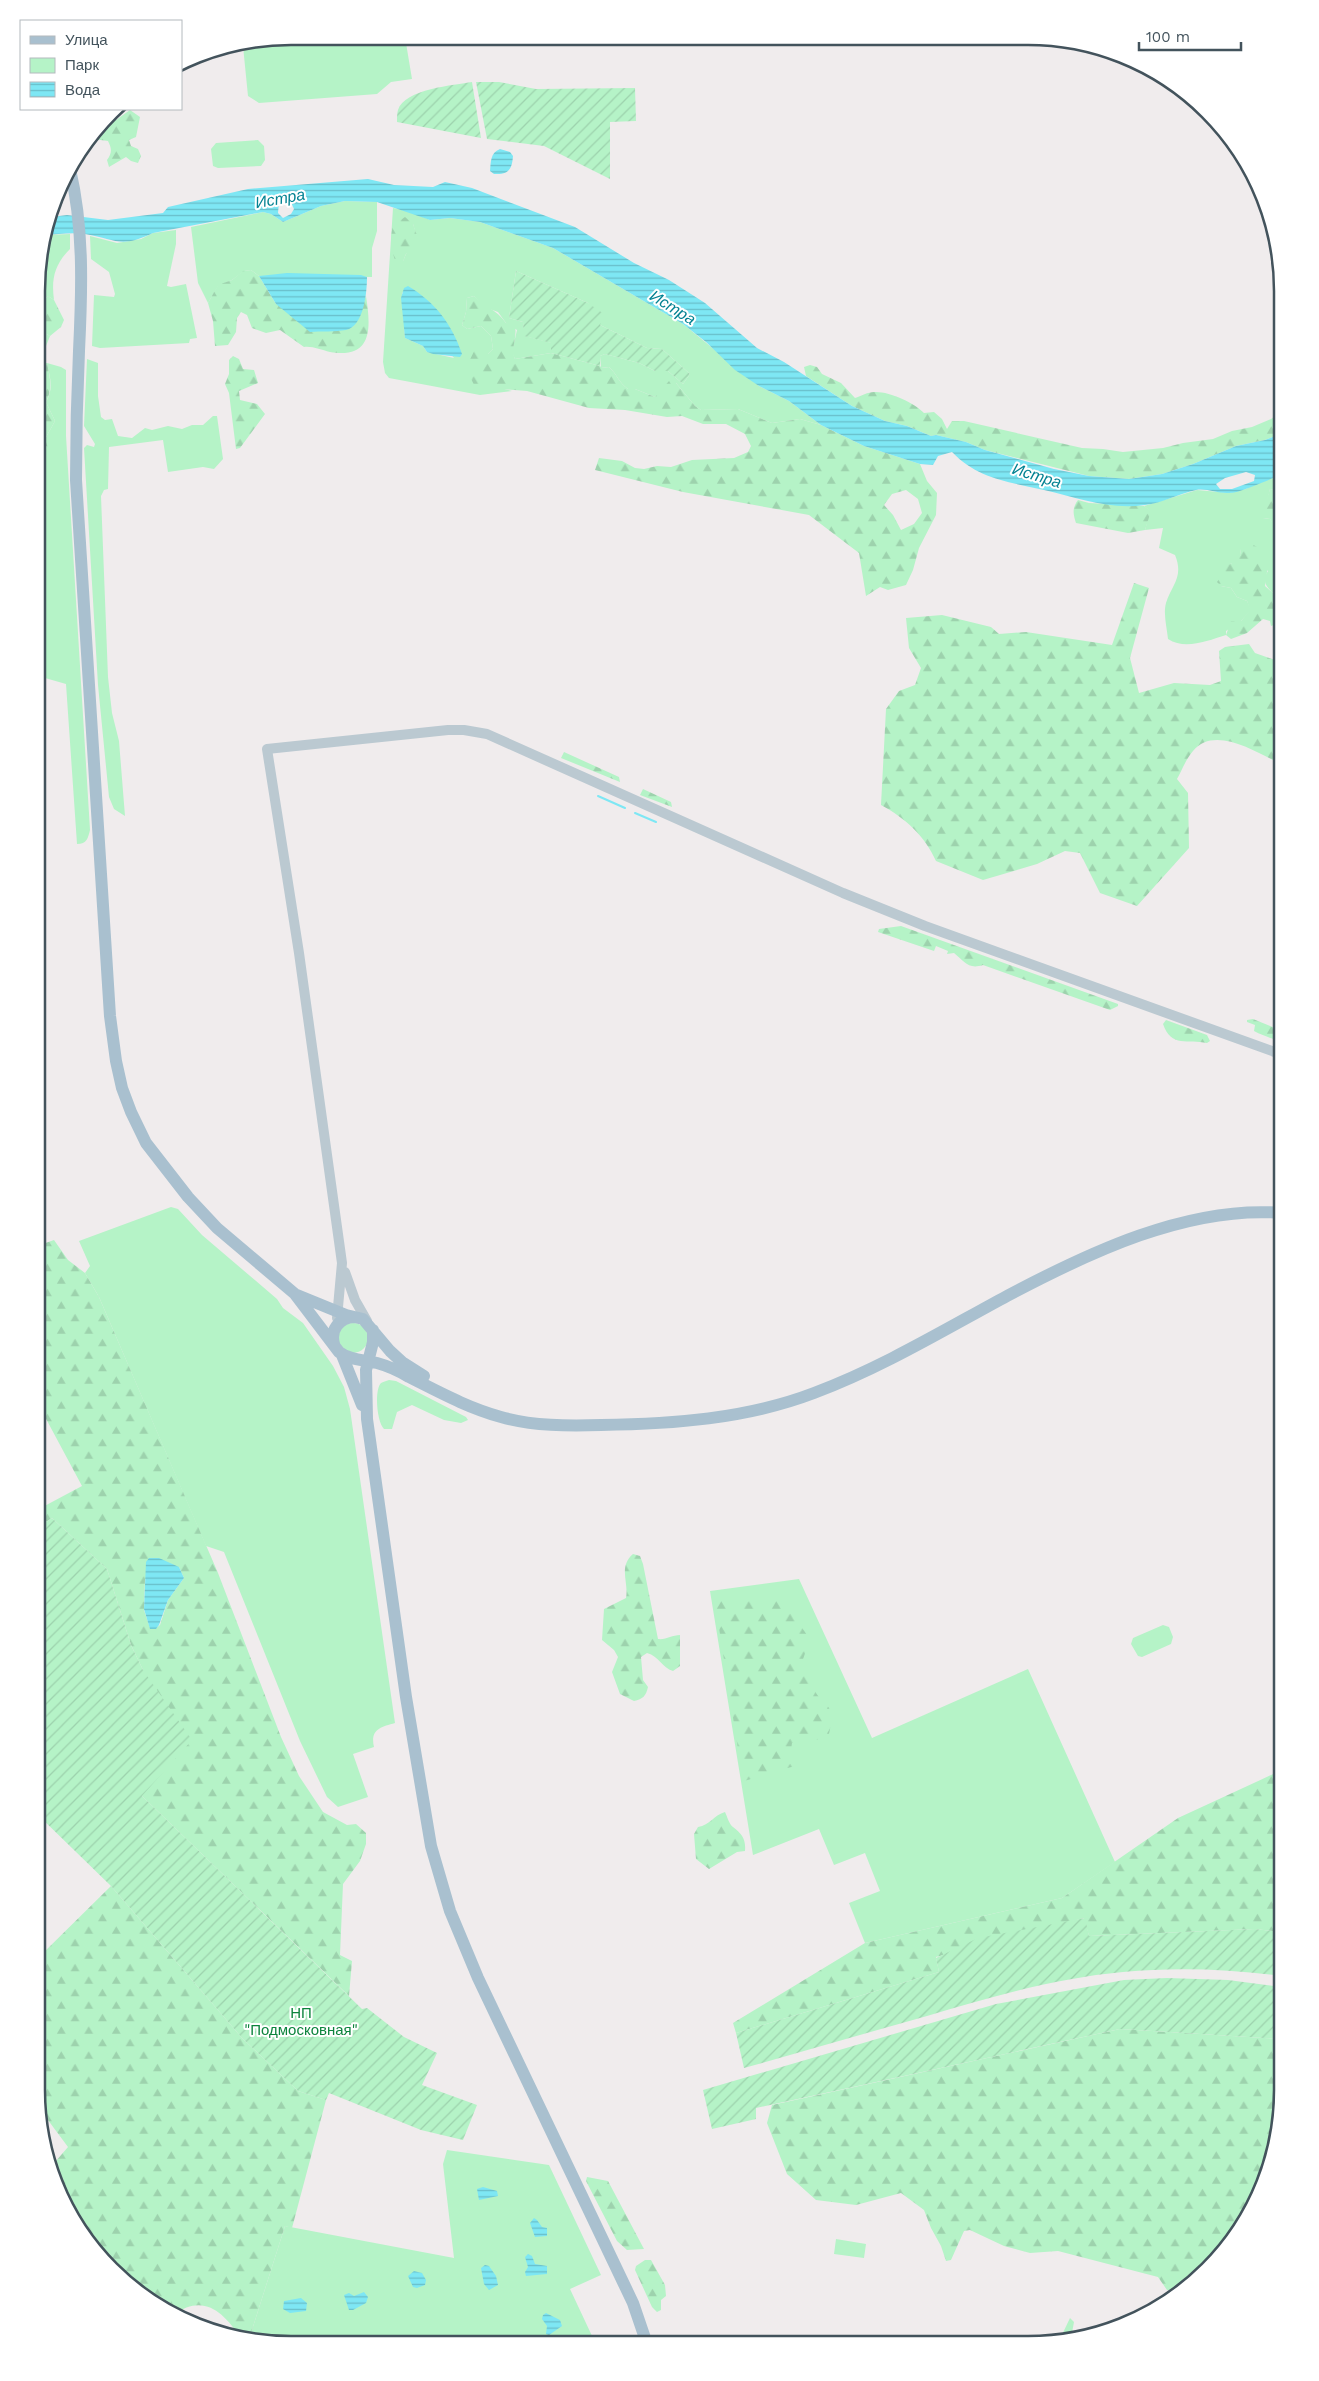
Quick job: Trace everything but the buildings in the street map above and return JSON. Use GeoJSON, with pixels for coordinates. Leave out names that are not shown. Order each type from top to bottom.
{"type":"FeatureCollection","features":[{"type":"Feature","properties":{"kind":"main road"},"geometry":{"type":"LineString","coordinates":[[72,179],[81,236],[76,480],[110,1016],[116,1061],[131,1112],[146,1143],[164,1168],[217,1228],[295,1294],[344,1354],[396,1370],[466,1406],[502,1418],[527,1422],[614,1425],[729,1416],[792,1401],[854,1376],[1051,1274],[1129,1240],[1163,1229],[1226,1215],[1248,1212],[1274,1213]]}},
{"type":"Feature","properties":{"kind":"main road"},"geometry":{"type":"LineString","coordinates":[[295,1294],[365,1323],[390,1351],[415,1370],[472,1400],[503,1410],[543,1416],[595,1418],[646,1416],[727,1408],[789,1393],[844,1372],[1047,1266],[1126,1232],[1161,1221],[1224,1206],[1247,1204],[1274,1206]]}},
{"type":"Feature","properties":{"kind":"main road"},"geometry":{"type":"LineString","coordinates":[[366,1419],[344,1354],[332,1338],[336,1326],[344,1318],[365,1323],[374,1336],[368,1361],[366,1419],[420,1794],[444,1894],[478,1978],[626,2288],[644,2336]]}},
{"type":"Feature","properties":{"kind":"main road"},"geometry":{"type":"LineString","coordinates":[[344,1354],[363,1356],[371,1348]]}},
{"type":"Feature","properties":{"kind":"main road"},"geometry":{"type":"LineString","coordinates":[[366,1398],[372,1379],[376,1374],[386,1370],[396,1370]]}},
{"type":"Feature","properties":{"kind":"street"},"geometry":{"type":"LineString","coordinates":[[336,1326],[342,1263],[299,953],[267,749],[448,730],[464,730],[487,734],[850,896],[925,926],[1274,1052]]}},
{"type":"Feature","properties":{"kind":"street"},"geometry":{"type":"LineString","coordinates":[[342,1263],[365,1323]]}},
{"type":"Feature","properties":{"kind":"street"},"geometry":{"type":"LineString","coordinates":[[311,1302],[322,1303],[332,1300],[341,1288]]}},
{"type":"Feature","properties":{"kind":"green space"},"geometry":{"type":"Polygon","coordinates":[[[291,45],[406,45],[412,79],[391,82],[377,94],[259,103],[248,96],[243,50],[291,45]]]}},
{"type":"Feature","properties":{"kind":"green space"},"geometry":{"type":"Polygon","coordinates":[[[472,82],[481,138],[397,122],[398,110],[402,103],[410,97],[431,89],[472,82]]]}},
{"type":"Feature","properties":{"kind":"green space"},"geometry":{"type":"Polygon","coordinates":[[[476,82],[499,82],[536,89],[635,88],[636,121],[610,122],[610,179],[544,146],[487,139],[476,82]]]}},
{"type":"Feature","properties":{"kind":"green space"},"geometry":{"type":"Polygon","coordinates":[[[130,110],[140,117],[136,137],[129,140],[131,146],[138,149],[141,156],[138,163],[126,157],[109,167],[107,160],[111,151],[108,141],[97,140],[116,120],[130,110]]]}},
{"type":"Feature","properties":{"kind":"green space"},"geometry":{"type":"Polygon","coordinates":[[[258,140],[264,146],[265,160],[261,166],[218,168],[213,166],[211,149],[216,143],[258,140]]]}},
{"type":"Feature","properties":{"kind":"green space"},"geometry":{"type":"Polygon","coordinates":[[[345,201],[377,202],[377,231],[372,248],[372,277],[259,276],[251,270],[244,271],[232,280],[218,286],[208,303],[198,283],[191,227],[263,212],[271,214],[283,222],[321,206],[345,201]]]}},
{"type":"Feature","properties":{"kind":"green space"},"geometry":{"type":"Polygon","coordinates":[[[393,208],[411,212],[430,220],[450,218],[480,222],[553,248],[683,324],[759,386],[789,401],[821,425],[800,419],[772,423],[738,409],[701,410],[695,406],[676,383],[655,397],[635,389],[628,389],[609,367],[601,368],[600,356],[605,354],[639,363],[655,371],[668,371],[683,384],[690,374],[662,349],[647,348],[600,325],[588,303],[516,271],[509,318],[523,322],[525,336],[552,343],[551,353],[515,359],[512,352],[517,330],[506,323],[498,312],[484,307],[474,296],[467,298],[466,312],[462,325],[467,329],[481,326],[491,336],[493,349],[488,354],[475,387],[497,387],[512,391],[480,395],[389,378],[385,373],[383,362],[393,208]],[[413,224],[403,261],[406,254],[419,244],[413,224]],[[402,292],[405,338],[423,346],[427,352],[454,358],[402,292]]]}},
{"type":"Feature","properties":{"kind":"green space"},"geometry":{"type":"Polygon","coordinates":[[[405,217],[413,224],[420,244],[416,250],[406,254],[403,261],[396,263],[392,244],[393,225],[405,217]]]}},
{"type":"Feature","properties":{"kind":"green space"},"geometry":{"type":"Polygon","coordinates":[[[176,230],[176,244],[167,286],[186,284],[197,338],[190,339],[189,343],[100,348],[92,346],[94,295],[114,297],[115,294],[109,272],[91,259],[90,236],[117,243],[141,239],[153,233],[176,230]]]}},
{"type":"Feature","properties":{"kind":"green space"},"geometry":{"type":"Polygon","coordinates":[[[70,234],[70,249],[61,260],[55,272],[53,285],[54,300],[48,296],[45,299],[47,259],[52,235],[70,234]]]}},
{"type":"Feature","properties":{"kind":"green space"},"geometry":{"type":"Polygon","coordinates":[[[251,270],[259,276],[276,304],[358,318],[366,296],[369,319],[366,339],[362,346],[354,351],[344,353],[304,347],[280,330],[266,333],[252,328],[247,315],[241,312],[237,318],[236,332],[228,345],[215,346],[213,321],[208,303],[218,285],[232,280],[243,271],[251,270]]]}},
{"type":"Feature","properties":{"kind":"green space"},"geometry":{"type":"Polygon","coordinates":[[[516,271],[588,303],[604,314],[600,325],[647,348],[662,349],[690,374],[683,384],[668,371],[655,371],[639,363],[605,354],[600,356],[600,366],[551,353],[551,343],[524,336],[523,322],[509,318],[516,271]]]}},
{"type":"Feature","properties":{"kind":"green space"},"geometry":{"type":"Polygon","coordinates":[[[48,296],[54,300],[64,320],[61,327],[50,336],[45,333],[45,299],[48,296]]]}},
{"type":"Feature","properties":{"kind":"green space"},"geometry":{"type":"Polygon","coordinates":[[[474,296],[506,323],[514,324],[516,332],[513,350],[515,359],[551,353],[602,368],[609,367],[628,389],[635,389],[655,397],[669,381],[676,383],[695,406],[701,410],[738,409],[772,423],[800,419],[821,425],[864,446],[920,464],[927,481],[937,493],[936,515],[919,548],[913,570],[906,585],[888,590],[880,587],[866,596],[859,553],[809,515],[683,492],[595,470],[599,458],[622,461],[635,468],[671,467],[692,460],[734,458],[748,452],[751,446],[745,434],[726,424],[703,424],[682,416],[667,417],[625,410],[589,408],[527,391],[475,387],[466,368],[475,349],[488,354],[493,349],[491,336],[481,326],[467,329],[462,325],[466,312],[467,298],[474,296]],[[906,490],[892,494],[884,505],[893,515],[901,530],[914,524],[922,513],[918,499],[906,490]]]}},
{"type":"Feature","properties":{"kind":"green space"},"geometry":{"type":"Polygon","coordinates":[[[45,333],[50,336],[45,346],[45,333]]]}},
{"type":"Feature","properties":{"kind":"green space"},"geometry":{"type":"Polygon","coordinates":[[[233,356],[239,359],[243,369],[254,370],[258,383],[239,391],[240,400],[257,404],[265,414],[240,448],[236,449],[229,393],[225,384],[229,374],[229,360],[233,356]]]}},
{"type":"Feature","properties":{"kind":"green space"},"geometry":{"type":"Polygon","coordinates":[[[87,359],[98,363],[98,396],[101,417],[105,420],[112,419],[118,436],[132,438],[145,428],[152,430],[168,426],[182,429],[192,425],[203,425],[213,416],[217,416],[223,459],[214,469],[203,467],[168,472],[163,440],[109,447],[108,489],[104,490],[101,496],[108,677],[112,713],[119,741],[125,816],[114,809],[109,797],[98,685],[84,448],[87,445],[94,447],[95,444],[84,426],[87,359]]]}},
{"type":"Feature","properties":{"kind":"green space"},"geometry":{"type":"Polygon","coordinates":[[[45,363],[47,363],[50,378],[46,402],[55,421],[45,439],[45,363]]]}},
{"type":"Feature","properties":{"kind":"green space"},"geometry":{"type":"Polygon","coordinates":[[[47,363],[66,370],[66,436],[90,830],[88,838],[80,844],[77,844],[66,684],[45,678],[45,449],[47,448],[45,439],[55,421],[46,402],[51,387],[47,363]]]}},
{"type":"Feature","properties":{"kind":"green space"},"geometry":{"type":"Polygon","coordinates":[[[810,365],[817,367],[822,374],[841,383],[855,398],[867,393],[887,393],[914,405],[924,413],[934,412],[942,419],[947,429],[952,421],[964,421],[1082,448],[1123,452],[1163,448],[1213,439],[1232,431],[1252,427],[1274,417],[1274,436],[1236,446],[1193,464],[1162,474],[1129,479],[1089,476],[985,450],[966,442],[936,435],[931,436],[907,426],[885,421],[852,406],[806,376],[804,367],[810,365]]]}},
{"type":"Feature","properties":{"kind":"green space"},"geometry":{"type":"Polygon","coordinates":[[[1274,477],[1274,490],[1270,489],[1263,518],[1270,519],[1274,525],[1274,608],[1273,593],[1266,585],[1265,580],[1268,571],[1240,549],[1241,555],[1224,571],[1221,586],[1231,588],[1237,597],[1247,601],[1251,610],[1241,621],[1226,631],[1226,635],[1204,642],[1189,644],[1182,644],[1168,639],[1165,607],[1178,575],[1177,563],[1175,555],[1159,548],[1163,528],[1145,530],[1150,511],[1144,506],[1197,490],[1230,493],[1246,489],[1274,477]]]}},
{"type":"Feature","properties":{"kind":"green space"},"geometry":{"type":"Polygon","coordinates":[[[1270,489],[1274,490],[1274,527],[1270,519],[1263,518],[1258,513],[1266,502],[1270,489]]]}},
{"type":"Feature","properties":{"kind":"green space"},"geometry":{"type":"Polygon","coordinates":[[[1078,500],[1089,503],[1144,506],[1151,511],[1145,530],[1128,533],[1076,523],[1074,511],[1078,500]]]}},
{"type":"Feature","properties":{"kind":"green space"},"geometry":{"type":"Polygon","coordinates":[[[1243,539],[1257,547],[1268,565],[1265,586],[1273,593],[1274,625],[1271,626],[1270,621],[1263,619],[1247,633],[1231,639],[1226,635],[1231,621],[1241,621],[1250,610],[1247,601],[1237,597],[1231,588],[1221,586],[1217,582],[1220,578],[1217,568],[1221,565],[1231,564],[1233,559],[1241,555],[1240,549],[1243,539]]]}},
{"type":"Feature","properties":{"kind":"green space"},"geometry":{"type":"Polygon","coordinates":[[[1134,583],[1149,588],[1130,658],[1139,693],[1174,683],[1210,685],[1221,681],[1219,651],[1225,647],[1249,644],[1255,653],[1274,660],[1274,761],[1250,749],[1225,741],[1213,740],[1202,743],[1193,751],[1177,779],[1188,793],[1189,848],[1137,906],[1100,893],[1080,853],[1065,851],[1037,864],[983,880],[936,861],[926,844],[913,828],[881,805],[886,709],[899,691],[915,685],[921,668],[909,648],[906,618],[942,615],[991,627],[999,634],[1026,632],[1112,645],[1134,583]]]}},
{"type":"Feature","properties":{"kind":"green space"},"geometry":{"type":"Polygon","coordinates":[[[564,752],[619,777],[620,782],[561,758],[564,752]]]}},
{"type":"Feature","properties":{"kind":"green space"},"geometry":{"type":"Polygon","coordinates":[[[643,789],[671,802],[672,807],[640,795],[643,789]]]}},
{"type":"Feature","properties":{"kind":"green space"},"geometry":{"type":"Polygon","coordinates":[[[901,926],[1118,1004],[1118,1006],[1110,1010],[983,965],[970,966],[954,953],[947,954],[948,951],[936,946],[934,951],[878,932],[879,929],[901,926]]]}},
{"type":"Feature","properties":{"kind":"green space"},"geometry":{"type":"Polygon","coordinates":[[[1253,1019],[1274,1028],[1274,1039],[1254,1031],[1255,1025],[1247,1022],[1247,1020],[1253,1019]]]}},
{"type":"Feature","properties":{"kind":"green space"},"geometry":{"type":"Polygon","coordinates":[[[1166,1020],[1207,1035],[1210,1041],[1207,1043],[1175,1040],[1166,1032],[1163,1024],[1166,1020]]]}},
{"type":"Feature","properties":{"kind":"green space"},"geometry":{"type":"Polygon","coordinates":[[[171,1207],[178,1209],[202,1235],[277,1299],[283,1308],[303,1323],[333,1366],[344,1387],[350,1409],[395,1723],[377,1730],[373,1737],[374,1747],[353,1754],[368,1797],[338,1807],[327,1797],[300,1741],[224,1552],[206,1546],[99,1297],[85,1273],[90,1266],[79,1241],[171,1207]]]}},
{"type":"Feature","properties":{"kind":"green space"},"geometry":{"type":"Polygon","coordinates":[[[54,1240],[68,1260],[85,1273],[99,1297],[218,1573],[281,1737],[299,1776],[323,1812],[347,1825],[356,1824],[366,1833],[366,1844],[360,1861],[343,1884],[340,1955],[352,1961],[349,1996],[142,1796],[143,1670],[131,1645],[107,1569],[52,1518],[45,1523],[45,1506],[82,1486],[45,1417],[45,1243],[54,1240]],[[179,1567],[145,1579],[144,1610],[150,1628],[155,1629],[160,1625],[168,1600],[184,1578],[179,1567]]]}},
{"type":"Feature","properties":{"kind":"green space"},"geometry":{"type":"Polygon","coordinates":[[[353,1323],[364,1327],[368,1338],[364,1349],[353,1353],[342,1349],[338,1338],[342,1327],[353,1323]]]}},
{"type":"Feature","properties":{"kind":"green space"},"geometry":{"type":"Polygon","coordinates":[[[389,1380],[396,1381],[466,1417],[468,1420],[461,1423],[444,1420],[412,1405],[397,1412],[392,1429],[384,1429],[378,1414],[377,1399],[381,1383],[389,1380]]]}},
{"type":"Feature","properties":{"kind":"green space","name":"НП \"Подмосковная\""},"geometry":{"type":"Polygon","coordinates":[[[52,1518],[107,1569],[131,1645],[143,1670],[192,1740],[142,1796],[362,2009],[367,2008],[404,2037],[437,2053],[422,2085],[477,2105],[463,2140],[421,2130],[329,2093],[326,2100],[298,2091],[242,2038],[111,1886],[45,1822],[45,1523],[52,1518]]]}},
{"type":"Feature","properties":{"kind":"green space"},"geometry":{"type":"Polygon","coordinates":[[[633,1554],[640,1556],[643,1564],[658,1639],[680,1635],[680,1666],[673,1671],[647,1653],[641,1657],[643,1680],[648,1687],[644,1697],[634,1701],[620,1694],[612,1672],[618,1657],[614,1650],[602,1640],[604,1609],[626,1598],[625,1569],[633,1554]]]}},
{"type":"Feature","properties":{"kind":"green space"},"geometry":{"type":"Polygon","coordinates":[[[799,1579],[872,1738],[1028,1669],[1115,1862],[1062,1898],[865,1943],[849,1903],[880,1891],[865,1853],[834,1865],[819,1829],[753,1855],[710,1591],[799,1579]]]}},
{"type":"Feature","properties":{"kind":"green space"},"geometry":{"type":"Polygon","coordinates":[[[714,1596],[737,1600],[752,1598],[784,1602],[807,1635],[809,1642],[802,1662],[814,1673],[817,1680],[813,1688],[828,1707],[831,1723],[829,1734],[814,1741],[806,1739],[792,1743],[791,1750],[799,1763],[789,1768],[771,1770],[743,1781],[714,1596]]]}},
{"type":"Feature","properties":{"kind":"green space"},"geometry":{"type":"Polygon","coordinates":[[[1163,1625],[1169,1627],[1173,1637],[1171,1644],[1142,1657],[1138,1656],[1131,1644],[1133,1638],[1163,1625]]]}},
{"type":"Feature","properties":{"kind":"green space"},"geometry":{"type":"Polygon","coordinates":[[[1274,1774],[1274,1931],[1255,1929],[1089,1936],[1084,1918],[936,1957],[939,1972],[736,2033],[733,2023],[865,1943],[1062,1898],[1178,1818],[1274,1774]]]}},
{"type":"Feature","properties":{"kind":"green space"},"geometry":{"type":"Polygon","coordinates":[[[725,1812],[730,1824],[743,1837],[745,1851],[737,1852],[709,1869],[696,1859],[694,1834],[698,1827],[725,1812]]]}},
{"type":"Feature","properties":{"kind":"green space"},"geometry":{"type":"Polygon","coordinates":[[[111,1886],[242,2038],[298,2091],[326,2100],[292,2228],[285,2226],[251,2333],[234,2329],[220,2313],[212,2308],[194,2306],[181,2311],[154,2295],[129,2275],[106,2252],[86,2227],[70,2199],[55,2161],[68,2147],[47,2118],[45,1951],[111,1886]]]}},
{"type":"Feature","properties":{"kind":"green space"},"geometry":{"type":"Polygon","coordinates":[[[1085,1918],[1089,1936],[1255,1929],[1274,1931],[1274,1975],[1223,1970],[1183,1969],[1143,1970],[1073,1979],[999,1995],[744,2068],[736,2033],[939,1972],[936,1958],[978,1938],[1085,1918]]]}},
{"type":"Feature","properties":{"kind":"green space"},"geometry":{"type":"Polygon","coordinates":[[[1167,1978],[1228,1980],[1274,1986],[1274,2039],[1120,2029],[756,2108],[756,2119],[712,2129],[703,2090],[996,2004],[1124,1980],[1167,1978]]]}},
{"type":"Feature","properties":{"kind":"green space"},"geometry":{"type":"Polygon","coordinates":[[[1120,2029],[1274,2039],[1272,2122],[1266,2154],[1249,2199],[1233,2227],[1213,2252],[1171,2291],[1167,2290],[1158,2277],[1058,2251],[1030,2253],[1004,2246],[970,2230],[964,2231],[951,2260],[946,2261],[924,2210],[901,2193],[856,2205],[816,2200],[787,2174],[767,2123],[772,2105],[1120,2029]]]}},
{"type":"Feature","properties":{"kind":"green space"},"geometry":{"type":"Polygon","coordinates":[[[447,2150],[549,2165],[601,2275],[570,2289],[592,2336],[291,2336],[251,2333],[285,2226],[454,2258],[443,2164],[447,2150]]]}},
{"type":"Feature","properties":{"kind":"green space"},"geometry":{"type":"Polygon","coordinates":[[[587,2177],[608,2181],[644,2249],[627,2250],[617,2241],[586,2181],[587,2177]]]}},
{"type":"Feature","properties":{"kind":"green space"},"geometry":{"type":"Polygon","coordinates":[[[836,2239],[866,2244],[864,2258],[834,2254],[836,2239]]]}},
{"type":"Feature","properties":{"kind":"green space"},"geometry":{"type":"Polygon","coordinates":[[[645,2260],[651,2260],[665,2285],[666,2296],[661,2300],[661,2310],[657,2312],[652,2307],[635,2270],[636,2266],[645,2260]]]}},
{"type":"Feature","properties":{"kind":"green space"},"geometry":{"type":"Polygon","coordinates":[[[1070,2318],[1074,2322],[1072,2332],[1063,2334],[1070,2318]]]}},
{"type":"Feature","properties":{"kind":"water"},"geometry":{"type":"Polygon","coordinates":[[[500,149],[510,152],[513,156],[512,165],[503,174],[494,174],[490,171],[492,158],[494,153],[500,149]]]}},
{"type":"Feature","properties":{"kind":"water","name":"Истра"},"geometry":{"type":"Polygon","coordinates":[[[368,179],[394,185],[433,187],[445,182],[472,188],[575,227],[634,263],[669,280],[705,303],[757,348],[784,362],[852,406],[885,421],[907,426],[931,436],[936,435],[966,442],[985,450],[1054,469],[1089,476],[1129,479],[1162,474],[1193,464],[1236,446],[1274,436],[1274,478],[1234,492],[1196,490],[1151,504],[1132,506],[1106,505],[1006,482],[972,468],[952,452],[938,456],[933,465],[920,464],[864,446],[821,425],[789,401],[759,386],[735,370],[706,342],[683,324],[553,248],[480,222],[450,218],[430,220],[377,202],[345,201],[321,206],[283,222],[271,214],[263,212],[153,233],[125,242],[80,233],[52,234],[57,216],[67,215],[108,220],[163,213],[168,207],[248,189],[368,179]],[[289,198],[279,202],[278,213],[283,218],[291,214],[294,209],[289,198]],[[1246,472],[1225,478],[1216,484],[1220,489],[1232,489],[1254,481],[1255,475],[1246,472]]]}},
{"type":"Feature","properties":{"kind":"water"},"geometry":{"type":"Polygon","coordinates":[[[287,273],[361,275],[367,277],[363,308],[357,322],[346,330],[310,332],[276,304],[259,276],[287,273]]]}},
{"type":"Feature","properties":{"kind":"water"},"geometry":{"type":"Polygon","coordinates":[[[408,286],[426,299],[448,324],[462,354],[460,357],[427,352],[423,346],[405,338],[401,298],[404,288],[408,286]]]}},
{"type":"Feature","properties":{"kind":"water"},"geometry":{"type":"Polygon","coordinates":[[[149,1558],[159,1558],[179,1567],[184,1578],[168,1600],[156,1629],[150,1629],[144,1609],[146,1562],[149,1558]]]}},
{"type":"Feature","properties":{"kind":"water"},"geometry":{"type":"Polygon","coordinates":[[[483,2187],[497,2191],[498,2196],[479,2200],[477,2189],[483,2187]]]}},
{"type":"Feature","properties":{"kind":"water"},"geometry":{"type":"Polygon","coordinates":[[[534,2218],[542,2227],[547,2228],[547,2236],[535,2237],[530,2223],[534,2218]]]}},
{"type":"Feature","properties":{"kind":"water"},"geometry":{"type":"Polygon","coordinates":[[[528,2254],[532,2256],[535,2264],[547,2266],[547,2274],[526,2276],[525,2272],[528,2267],[525,2257],[528,2254]]]}},
{"type":"Feature","properties":{"kind":"water"},"geometry":{"type":"Polygon","coordinates":[[[485,2265],[489,2266],[496,2276],[498,2285],[489,2290],[484,2284],[481,2268],[485,2265]]]}},
{"type":"Feature","properties":{"kind":"water"},"geometry":{"type":"Polygon","coordinates":[[[414,2271],[422,2273],[426,2280],[425,2285],[417,2288],[413,2287],[408,2276],[414,2271]]]}},
{"type":"Feature","properties":{"kind":"water"},"geometry":{"type":"Polygon","coordinates":[[[364,2292],[368,2297],[366,2303],[353,2310],[349,2310],[344,2295],[349,2293],[354,2296],[364,2292]]]}},
{"type":"Feature","properties":{"kind":"water"},"geometry":{"type":"Polygon","coordinates":[[[301,2298],[307,2303],[306,2311],[290,2313],[283,2309],[284,2301],[301,2298]]]}},
{"type":"Feature","properties":{"kind":"water"},"geometry":{"type":"Polygon","coordinates":[[[546,2313],[560,2320],[562,2326],[549,2335],[546,2334],[547,2326],[542,2319],[546,2313]]]}},
{"type":"Feature","properties":{"kind":"waterway"},"geometry":{"type":"LineString","coordinates":[[598,796],[625,808]]}},
{"type":"Feature","properties":{"kind":"waterway"},"geometry":{"type":"LineString","coordinates":[[635,813],[656,822]]}}]}
